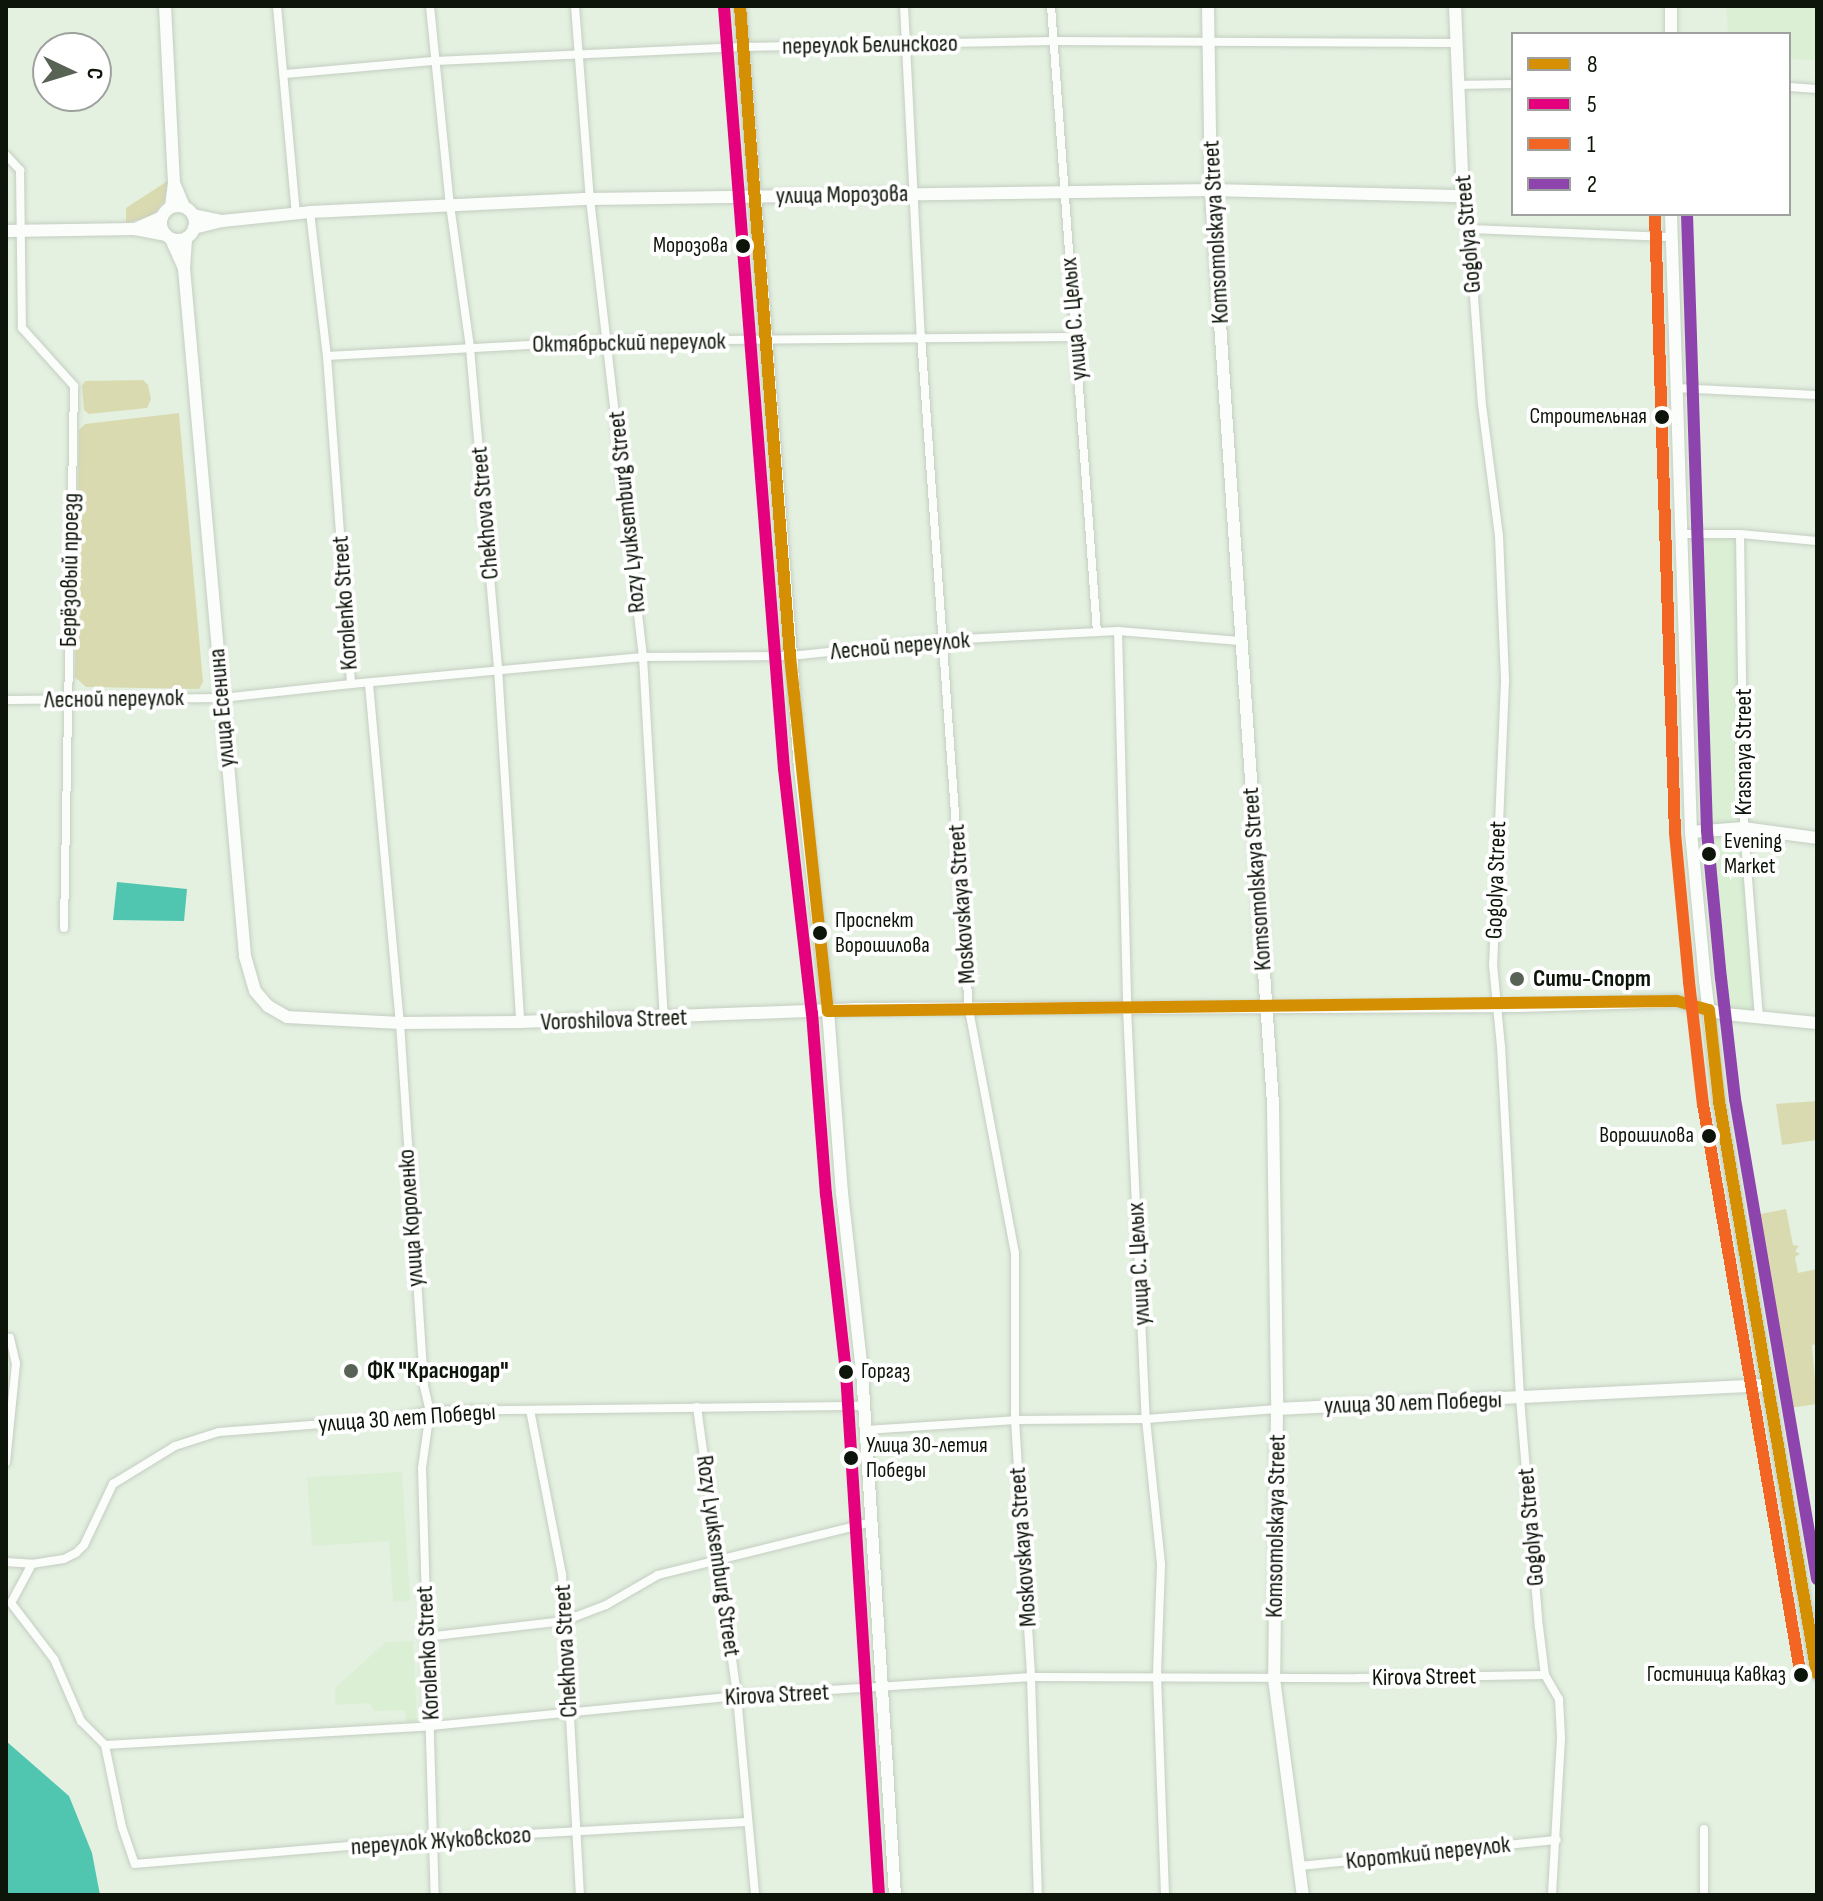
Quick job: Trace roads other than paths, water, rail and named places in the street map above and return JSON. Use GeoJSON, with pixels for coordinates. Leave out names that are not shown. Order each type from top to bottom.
{"type":"FeatureCollection","features":[{"type":"Feature","properties":{"kind":"main road"},"geometry":{"type":"LineString","coordinates":[[165,6],[174,183],[182,219],[184,268]]}},
{"type":"Feature","properties":{"kind":"main road"},"geometry":{"type":"LineString","coordinates":[[740,6],[790,656],[828,1011],[866,1430],[879,1689],[895,1895]]}},
{"type":"Feature","properties":{"kind":"main road","name":"Komsomolskaya Street"},"geometry":{"type":"LineString","coordinates":[[1208,6],[1211,190],[1273,1105],[1277,1409],[1274,1679],[1303,1895]]}},
{"type":"Feature","properties":{"kind":"main road","name":"Gogolya Street"},"geometry":{"type":"LineString","coordinates":[[1455,6],[1463,196]]}},
{"type":"Feature","properties":{"kind":"main road"},"geometry":{"type":"LineString","coordinates":[[1671,6],[1671,32]]}},
{"type":"Feature","properties":{"kind":"main road","name":"улица Морозова"},"geometry":{"type":"LineString","coordinates":[[182,219],[222,221],[310,212],[590,199],[755,196],[1211,190],[1463,196]]}},
{"type":"Feature","properties":{"kind":"main road"},"geometry":{"type":"LineString","coordinates":[[1671,216],[1691,832],[1719,1101],[1767,1385],[1811,1606],[1817,1674]]}},
{"type":"Feature","properties":{"kind":"main road"},"geometry":{"type":"LineString","coordinates":[[6,231],[135,229],[182,219]]}},
{"type":"Feature","properties":{"kind":"main road"},"geometry":{"type":"LineString","coordinates":[[168,237],[182,219]]}},
{"type":"Feature","properties":{"kind":"main road"},"geometry":{"type":"LineString","coordinates":[[168,237],[182,219]]}},
{"type":"Feature","properties":{"kind":"main road"},"geometry":{"type":"LineString","coordinates":[[135,229],[168,237],[184,268]]}},
{"type":"Feature","properties":{"kind":"main road","name":"улица Есенина"},"geometry":{"type":"LineString","coordinates":[[184,268],[247,974],[255,991],[268,1006],[287,1017],[400,1023]]}},
{"type":"Feature","properties":{"kind":"main road"},"geometry":{"type":"LineString","coordinates":[[1691,832],[1744,828],[1817,838]]}},
{"type":"Feature","properties":{"kind":"main road","name":"Voroshilova Street"},"geometry":{"type":"LineString","coordinates":[[400,1023],[664,1019],[828,1011],[1265,1005],[1497,1006],[1677,1001],[1709,1010],[1817,1023]]}},
{"type":"Feature","properties":{"kind":"main road","name":"улица 30 лет Победы"},"geometry":{"type":"LineString","coordinates":[[1277,1409],[1767,1385]]}},
{"type":"Feature","properties":{"kind":"street"},"geometry":{"type":"LineString","coordinates":[[277,6],[296,213]]}},
{"type":"Feature","properties":{"kind":"street","name":"Chekhova Street"},"geometry":{"type":"LineString","coordinates":[[430,6],[450,205],[470,348],[498,668],[520,1022]]}},
{"type":"Feature","properties":{"kind":"street","name":"Rozy Lyuksemburg Street"},"geometry":{"type":"LineString","coordinates":[[575,6],[590,199],[643,657],[664,1019]]}},
{"type":"Feature","properties":{"kind":"street","name":"Moskovskaya Street"},"geometry":{"type":"LineString","coordinates":[[904,6],[921,336],[969,1010],[1015,1253],[1015,1420],[1031,1677],[1038,1895]]}},
{"type":"Feature","properties":{"kind":"street","name":"улица С. Целых"},"geometry":{"type":"LineString","coordinates":[[1051,6],[1062,191],[1076,337],[1097,632]]}},
{"type":"Feature","properties":{"kind":"street","name":"переулок Белинского"},"geometry":{"type":"LineString","coordinates":[[285,74],[435,61],[743,47],[1053,41],[1456,43]]}},
{"type":"Feature","properties":{"kind":"street"},"geometry":{"type":"LineString","coordinates":[[1457,85],[1511,84]]}},
{"type":"Feature","properties":{"kind":"street"},"geometry":{"type":"LineString","coordinates":[[1791,87],[1817,89]]}},
{"type":"Feature","properties":{"kind":"street","name":"Берёзовый проезд"},"geometry":{"type":"LineString","coordinates":[[6,155],[20,170],[22,328],[74,386],[64,928]]}},
{"type":"Feature","properties":{"kind":"street","name":"Gogolya Street"},"geometry":{"type":"LineString","coordinates":[[1463,196],[1482,405],[1499,536],[1505,681],[1493,965],[1520,1398],[1545,1675],[1559,1699],[1561,1738],[1552,1895]]}},
{"type":"Feature","properties":{"kind":"street","name":"Korolenko Street"},"geometry":{"type":"LineString","coordinates":[[310,212],[327,356],[351,684],[369,684],[400,1023]]}},
{"type":"Feature","properties":{"kind":"street"},"geometry":{"type":"LineString","coordinates":[[1468,229],[1671,237]]}},
{"type":"Feature","properties":{"kind":"street","name":"Октябрьский переулок"},"geometry":{"type":"LineString","coordinates":[[327,356],[608,341],[1076,337]]}},
{"type":"Feature","properties":{"kind":"street"},"geometry":{"type":"LineString","coordinates":[[1675,388],[1817,395]]}},
{"type":"Feature","properties":{"kind":"street"},"geometry":{"type":"LineString","coordinates":[[1680,534],[1740,534],[1817,541]]}},
{"type":"Feature","properties":{"kind":"street","name":"Krasnaya Street"},"geometry":{"type":"LineString","coordinates":[[1740,534],[1744,828],[1759,1017]]}},
{"type":"Feature","properties":{"kind":"street","name":"улица С. Целых"},"geometry":{"type":"LineString","coordinates":[[1118,631],[1127,1008],[1146,1419],[1161,1565],[1157,1676],[1165,1895]]}},
{"type":"Feature","properties":{"kind":"street","name":"Лесной переулок"},"geometry":{"type":"LineString","coordinates":[[369,684],[498,668],[643,657],[790,656],[944,640],[1097,632],[1240,641]]}},
{"type":"Feature","properties":{"kind":"street","name":"Лесной переулок"},"geometry":{"type":"LineString","coordinates":[[6,700],[222,698],[351,684]]}},
{"type":"Feature","properties":{"kind":"street","name":"улица Короленко"},"geometry":{"type":"LineString","coordinates":[[400,1023],[424,1386],[430,1411]]}},
{"type":"Feature","properties":{"kind":"street"},"geometry":{"type":"LineString","coordinates":[[6,1462],[16,1364],[10,1338]]}},
{"type":"Feature","properties":{"kind":"street","name":"улица 30 лет Победы"},"geometry":{"type":"LineString","coordinates":[[6,1562],[32,1564],[76,1553],[113,1484],[175,1446],[219,1432],[399,1418],[430,1411],[864,1406]]}},
{"type":"Feature","properties":{"kind":"street","name":"Rozy Lyuksemburg Street"},"geometry":{"type":"LineString","coordinates":[[697,1407],[737,1696],[755,1895]]}},
{"type":"Feature","properties":{"kind":"street","name":"улица 30 лет Победы"},"geometry":{"type":"LineString","coordinates":[[866,1430],[1015,1420],[1146,1419],[1277,1409]]}},
{"type":"Feature","properties":{"kind":"street","name":"Chekhova Street"},"geometry":{"type":"LineString","coordinates":[[530,1410],[562,1574],[580,1895]]}},
{"type":"Feature","properties":{"kind":"street","name":"Korolenko Street"},"geometry":{"type":"LineString","coordinates":[[430,1411],[422,1468],[435,1895]]}},
{"type":"Feature","properties":{"kind":"street"},"geometry":{"type":"LineString","coordinates":[[426,1637],[564,1621],[606,1605],[658,1575],[872,1522]]}},
{"type":"Feature","properties":{"kind":"street"},"geometry":{"type":"LineString","coordinates":[[32,1564],[11,1603],[54,1659],[81,1721],[105,1745]]}},
{"type":"Feature","properties":{"kind":"street","name":"Kirova Street"},"geometry":{"type":"LineString","coordinates":[[105,1745],[432,1726],[737,1696],[1031,1677],[1274,1679],[1545,1675]]}},
{"type":"Feature","properties":{"kind":"street","name":"переулок Жуковского"},"geometry":{"type":"LineString","coordinates":[[105,1745],[122,1827],[135,1864],[434,1839],[748,1822]]}},
{"type":"Feature","properties":{"kind":"street"},"geometry":{"type":"LineString","coordinates":[[1704,1829],[1704,1895]]}},
{"type":"Feature","properties":{"kind":"street","name":"Короткий переулок"},"geometry":{"type":"LineString","coordinates":[[1299,1866],[1557,1840]]}},
{"type":"Feature","properties":{"kind":"water"},"geometry":{"type":"Polygon","coordinates":[[[117,882],[187,889],[184,921],[113,920],[117,882]]]}},
{"type":"Feature","properties":{"kind":"water"},"geometry":{"type":"Polygon","coordinates":[[[6,1741],[69,1796],[92,1853],[100,1895],[6,1895],[6,1741]]]}},
{"type":"Feature","properties":{"kind":"place","name":"Морозова"},"geometry":{"type":"Point","coordinates":[743,246]}},
{"type":"Feature","properties":{"kind":"place","name":"Строительная"},"geometry":{"type":"Point","coordinates":[1662,417]}},
{"type":"Feature","properties":{"kind":"place","name":"Evening Market"},"geometry":{"type":"Point","coordinates":[1709,854]}},
{"type":"Feature","properties":{"kind":"place","name":"Проспект Ворошилова"},"geometry":{"type":"Point","coordinates":[820,933]}},
{"type":"Feature","properties":{"kind":"place","name":"Сити-Спорт"},"geometry":{"type":"Point","coordinates":[1517,979]}},
{"type":"Feature","properties":{"kind":"place","name":"Ворошилова"},"geometry":{"type":"Point","coordinates":[1709,1136]}},
{"type":"Feature","properties":{"kind":"place","name":"ФК \"Краснодар\""},"geometry":{"type":"Point","coordinates":[351,1371]}},
{"type":"Feature","properties":{"kind":"place","name":"Горгаз"},"geometry":{"type":"Point","coordinates":[846,1372]}},
{"type":"Feature","properties":{"kind":"place","name":"Улица 30-летия Победы"},"geometry":{"type":"Point","coordinates":[851,1458]}},
{"type":"Feature","properties":{"kind":"place","name":"Гостиница Кавказ"},"geometry":{"type":"Point","coordinates":[1801,1675]}}]}
